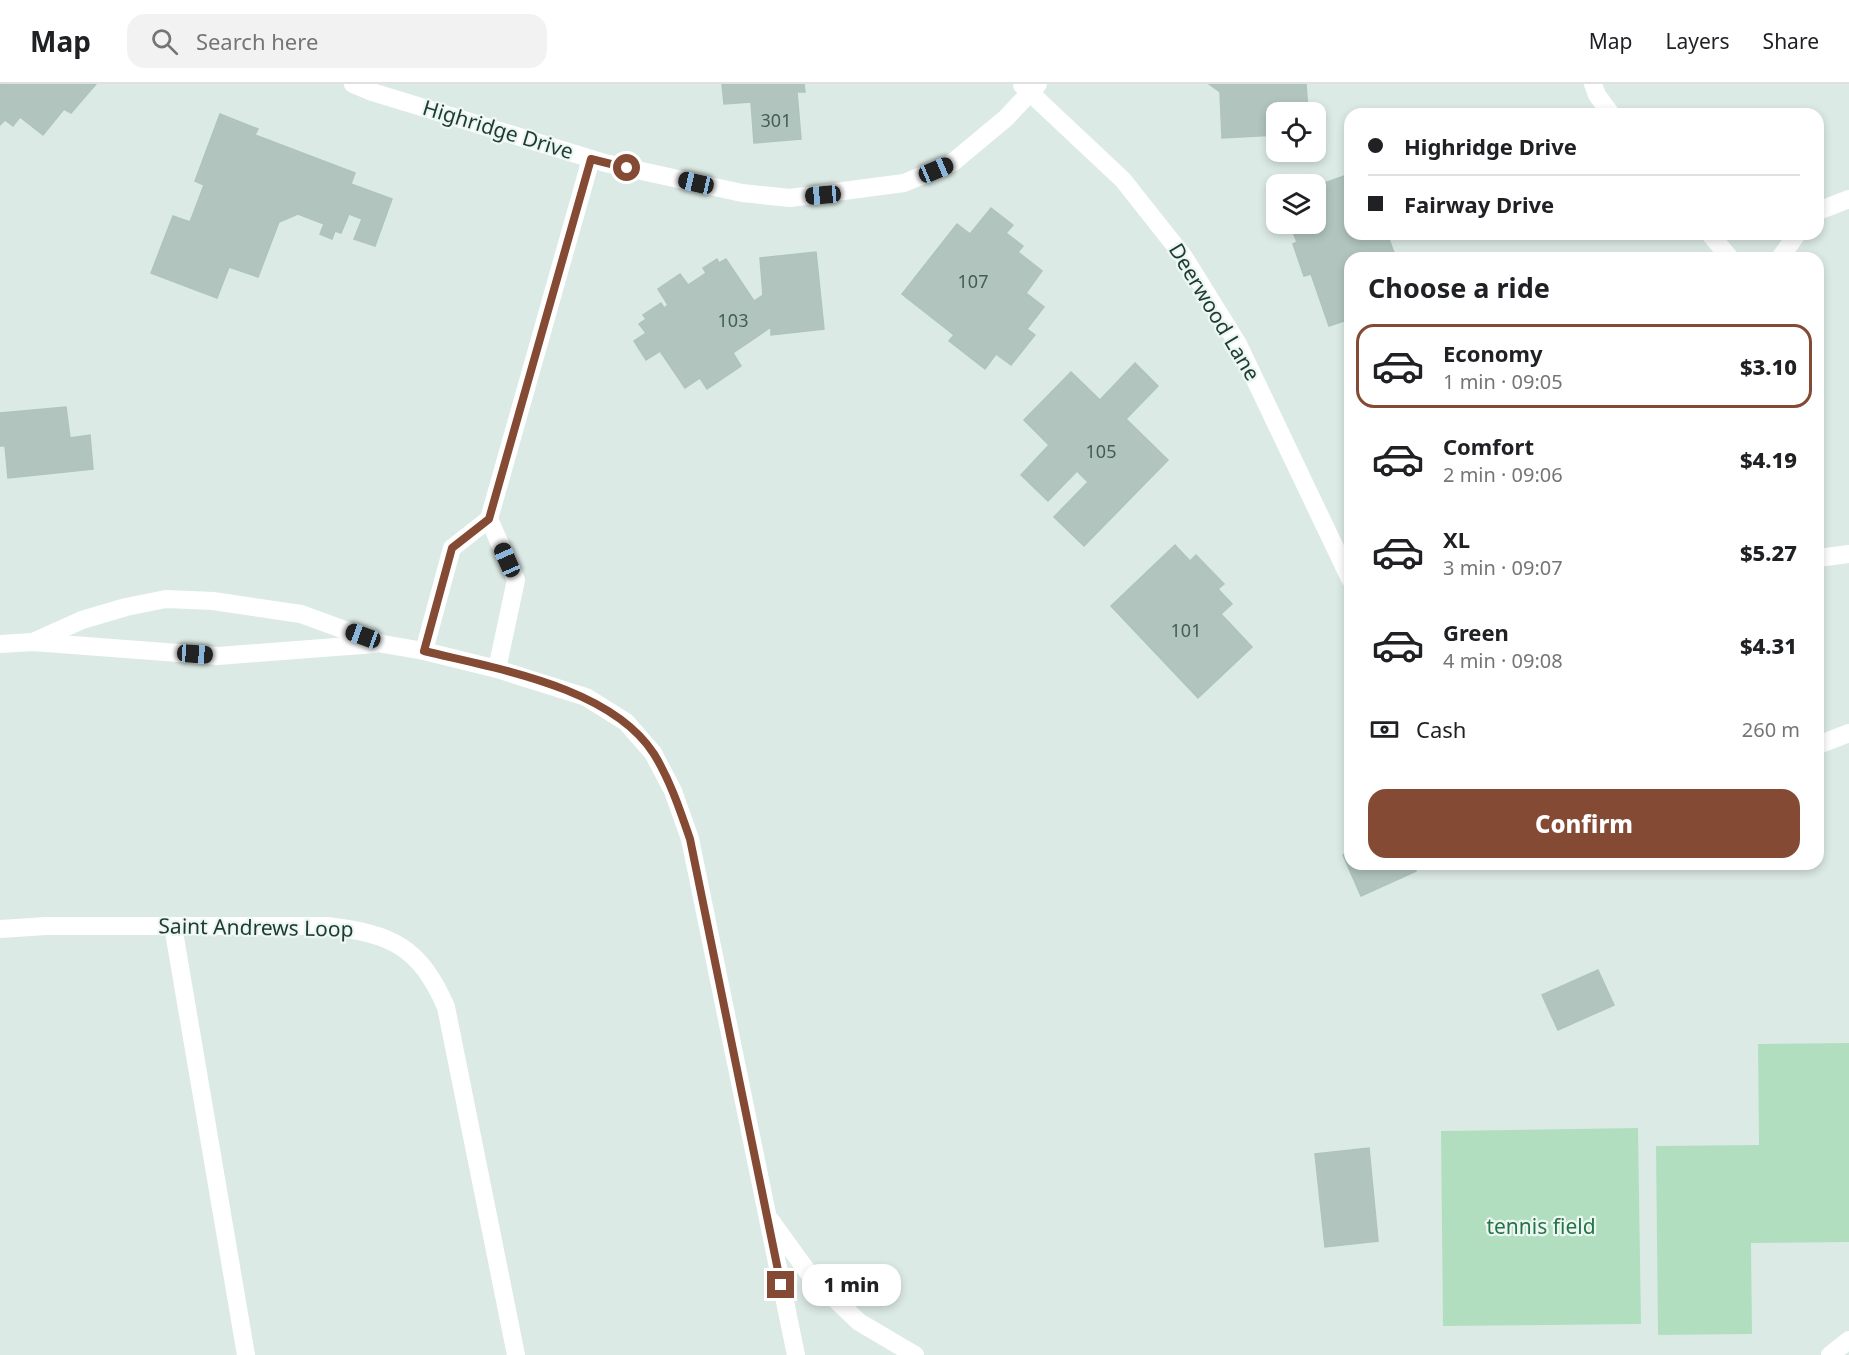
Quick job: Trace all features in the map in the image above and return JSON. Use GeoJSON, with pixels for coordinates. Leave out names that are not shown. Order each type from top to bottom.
{"type":"FeatureCollection","features":[{"type":"Feature","properties":{"kind":"street","name":"Highridge Drive"},"geometry":{"type":"LineString","coordinates":[[354,84],[372,92],[591,159],[742,193],[790,198],[904,183],[952,163],[1006,118],[1030,87]]}},
{"type":"Feature","properties":{"kind":"street"},"geometry":{"type":"LineString","coordinates":[[1593,84],[1597,95],[1607,108]]}},
{"type":"Feature","properties":{"kind":"street","name":"Deerwood Lane"},"geometry":{"type":"LineString","coordinates":[[1030,87],[1123,180],[1184,257],[1238,344],[1344,566]]}},
{"type":"Feature","properties":{"kind":"street"},"geometry":{"type":"LineString","coordinates":[[424,651],[452,548],[489,519],[591,159]]}},
{"type":"Feature","properties":{"kind":"street"},"geometry":{"type":"LineString","coordinates":[[1824,208],[1849,199]]}},
{"type":"Feature","properties":{"kind":"street"},"geometry":{"type":"LineString","coordinates":[[1715,240],[1725,252]]}},
{"type":"Feature","properties":{"kind":"street"},"geometry":{"type":"LineString","coordinates":[[489,519],[516,580],[497,669]]}},
{"type":"Feature","properties":{"kind":"street"},"geometry":{"type":"LineString","coordinates":[[1824,557],[1849,554]]}},
{"type":"Feature","properties":{"kind":"street"},"geometry":{"type":"LineString","coordinates":[[33,642],[82,620],[126,607],[166,599],[213,601],[301,614],[383,644],[424,651],[497,669],[586,697],[626,722],[653,753],[673,791],[690,839],[796,1355]]}},
{"type":"Feature","properties":{"kind":"street"},"geometry":{"type":"LineString","coordinates":[[0,644],[33,642],[219,656],[383,644]]}},
{"type":"Feature","properties":{"kind":"street"},"geometry":{"type":"LineString","coordinates":[[1824,743],[1849,733]]}},
{"type":"Feature","properties":{"kind":"street","name":"Saint Andrews Loop"},"geometry":{"type":"LineString","coordinates":[[0,929],[46,926],[327,926],[360,930],[389,939],[415,956],[433,979],[446,1007],[516,1355]]}},
{"type":"Feature","properties":{"kind":"street"},"geometry":{"type":"LineString","coordinates":[[173,926],[246,1355]]}},
{"type":"Feature","properties":{"kind":"street"},"geometry":{"type":"LineString","coordinates":[[767,1216],[810,1275],[859,1322],[915,1355]]}},
{"type":"Feature","properties":{"kind":"street"},"geometry":{"type":"LineString","coordinates":[[1830,1355],[1849,1340]]}},
{"type":"Feature","properties":{"kind":"green space"},"geometry":{"type":"Polygon","coordinates":[[[1849,1043],[1849,1242],[1751,1243],[1752,1334],[1658,1335],[1656,1146],[1759,1145],[1758,1044],[1849,1043]]]}},
{"type":"Feature","properties":{"kind":"green space","name":"tennis field"},"geometry":{"type":"Polygon","coordinates":[[[1638,1128],[1641,1324],[1443,1326],[1441,1131],[1638,1128]]]}},
{"type":"Feature","properties":{"kind":"building"},"geometry":{"type":"Polygon","coordinates":[[[0,84],[96,84],[71,113],[64,109],[43,135],[20,117],[13,126],[5,120],[0,125],[0,84]]]}},
{"type":"Feature","properties":{"kind":"building"},"geometry":{"type":"Polygon","coordinates":[[[722,84],[804,84],[805,92],[797,92],[801,139],[754,143],[751,102],[724,104],[722,84]]]}},
{"type":"Feature","properties":{"kind":"building"},"geometry":{"type":"Polygon","coordinates":[[[1209,84],[1306,84],[1307,102],[1266,102],[1266,136],[1222,138],[1220,92],[1209,84]]]}},
{"type":"Feature","properties":{"kind":"building"},"geometry":{"type":"Polygon","coordinates":[[[220,114],[258,129],[255,135],[355,173],[351,184],[392,199],[375,246],[354,239],[362,219],[349,214],[341,233],[335,231],[332,239],[320,234],[324,224],[298,214],[279,222],[258,277],[229,267],[217,298],[151,273],[173,216],[190,222],[204,185],[195,181],[220,114]]]}},
{"type":"Feature","properties":{"kind":"building"},"geometry":{"type":"Polygon","coordinates":[[[1344,176],[1344,240],[1389,240],[1394,252],[1344,252],[1344,321],[1329,326],[1311,274],[1304,276],[1293,244],[1297,242],[1294,234],[1326,234],[1326,182],[1344,176]]]}},
{"type":"Feature","properties":{"kind":"building"},"geometry":{"type":"Polygon","coordinates":[[[991,208],[1013,225],[1006,233],[1023,246],[1018,252],[1042,271],[1026,293],[1044,307],[1027,329],[1035,335],[1011,365],[996,354],[985,369],[949,341],[954,335],[902,294],[957,224],[970,234],[991,208]]]}},
{"type":"Feature","properties":{"kind":"building"},"geometry":{"type":"Polygon","coordinates":[[[816,252],[824,329],[771,335],[771,327],[733,353],[741,366],[707,389],[700,378],[685,388],[660,351],[646,360],[634,341],[646,333],[639,324],[646,319],[643,315],[661,303],[664,308],[668,305],[658,289],[680,274],[688,285],[706,273],[703,268],[717,259],[719,263],[726,259],[754,301],[763,295],[760,258],[816,252]]]}},
{"type":"Feature","properties":{"kind":"building"},"geometry":{"type":"Polygon","coordinates":[[[1135,363],[1158,386],[1126,419],[1168,460],[1084,546],[1054,517],[1088,482],[1077,471],[1048,501],[1021,475],[1049,445],[1024,420],[1071,372],[1100,400],[1135,363]]]}},
{"type":"Feature","properties":{"kind":"building"},"geometry":{"type":"Polygon","coordinates":[[[66,407],[70,438],[90,435],[93,469],[8,478],[5,446],[0,446],[0,413],[66,407]]]}},
{"type":"Feature","properties":{"kind":"building"},"geometry":{"type":"Polygon","coordinates":[[[1175,545],[1190,561],[1196,555],[1224,584],[1218,589],[1232,604],[1221,614],[1252,647],[1198,698],[1111,606],[1175,545]]]}},
{"type":"Feature","properties":{"kind":"building"},"geometry":{"type":"Polygon","coordinates":[[[1350,870],[1416,870],[1416,871],[1361,896],[1350,870]]]}},
{"type":"Feature","properties":{"kind":"building"},"geometry":{"type":"Polygon","coordinates":[[[1598,970],[1614,1005],[1558,1030],[1542,995],[1598,970]]]}},
{"type":"Feature","properties":{"kind":"building"},"geometry":{"type":"Polygon","coordinates":[[[1369,1148],[1378,1241],[1325,1247],[1315,1154],[1369,1148]]]}},
{"type":"Feature","properties":{"kind":"route"},"geometry":{"type":"LineString","coordinates":[[627,168],[591,159],[489,519],[452,548],[424,651],[497,669],[586,697],[626,722],[653,753],[673,791],[690,839],[781,1285]]}}]}
